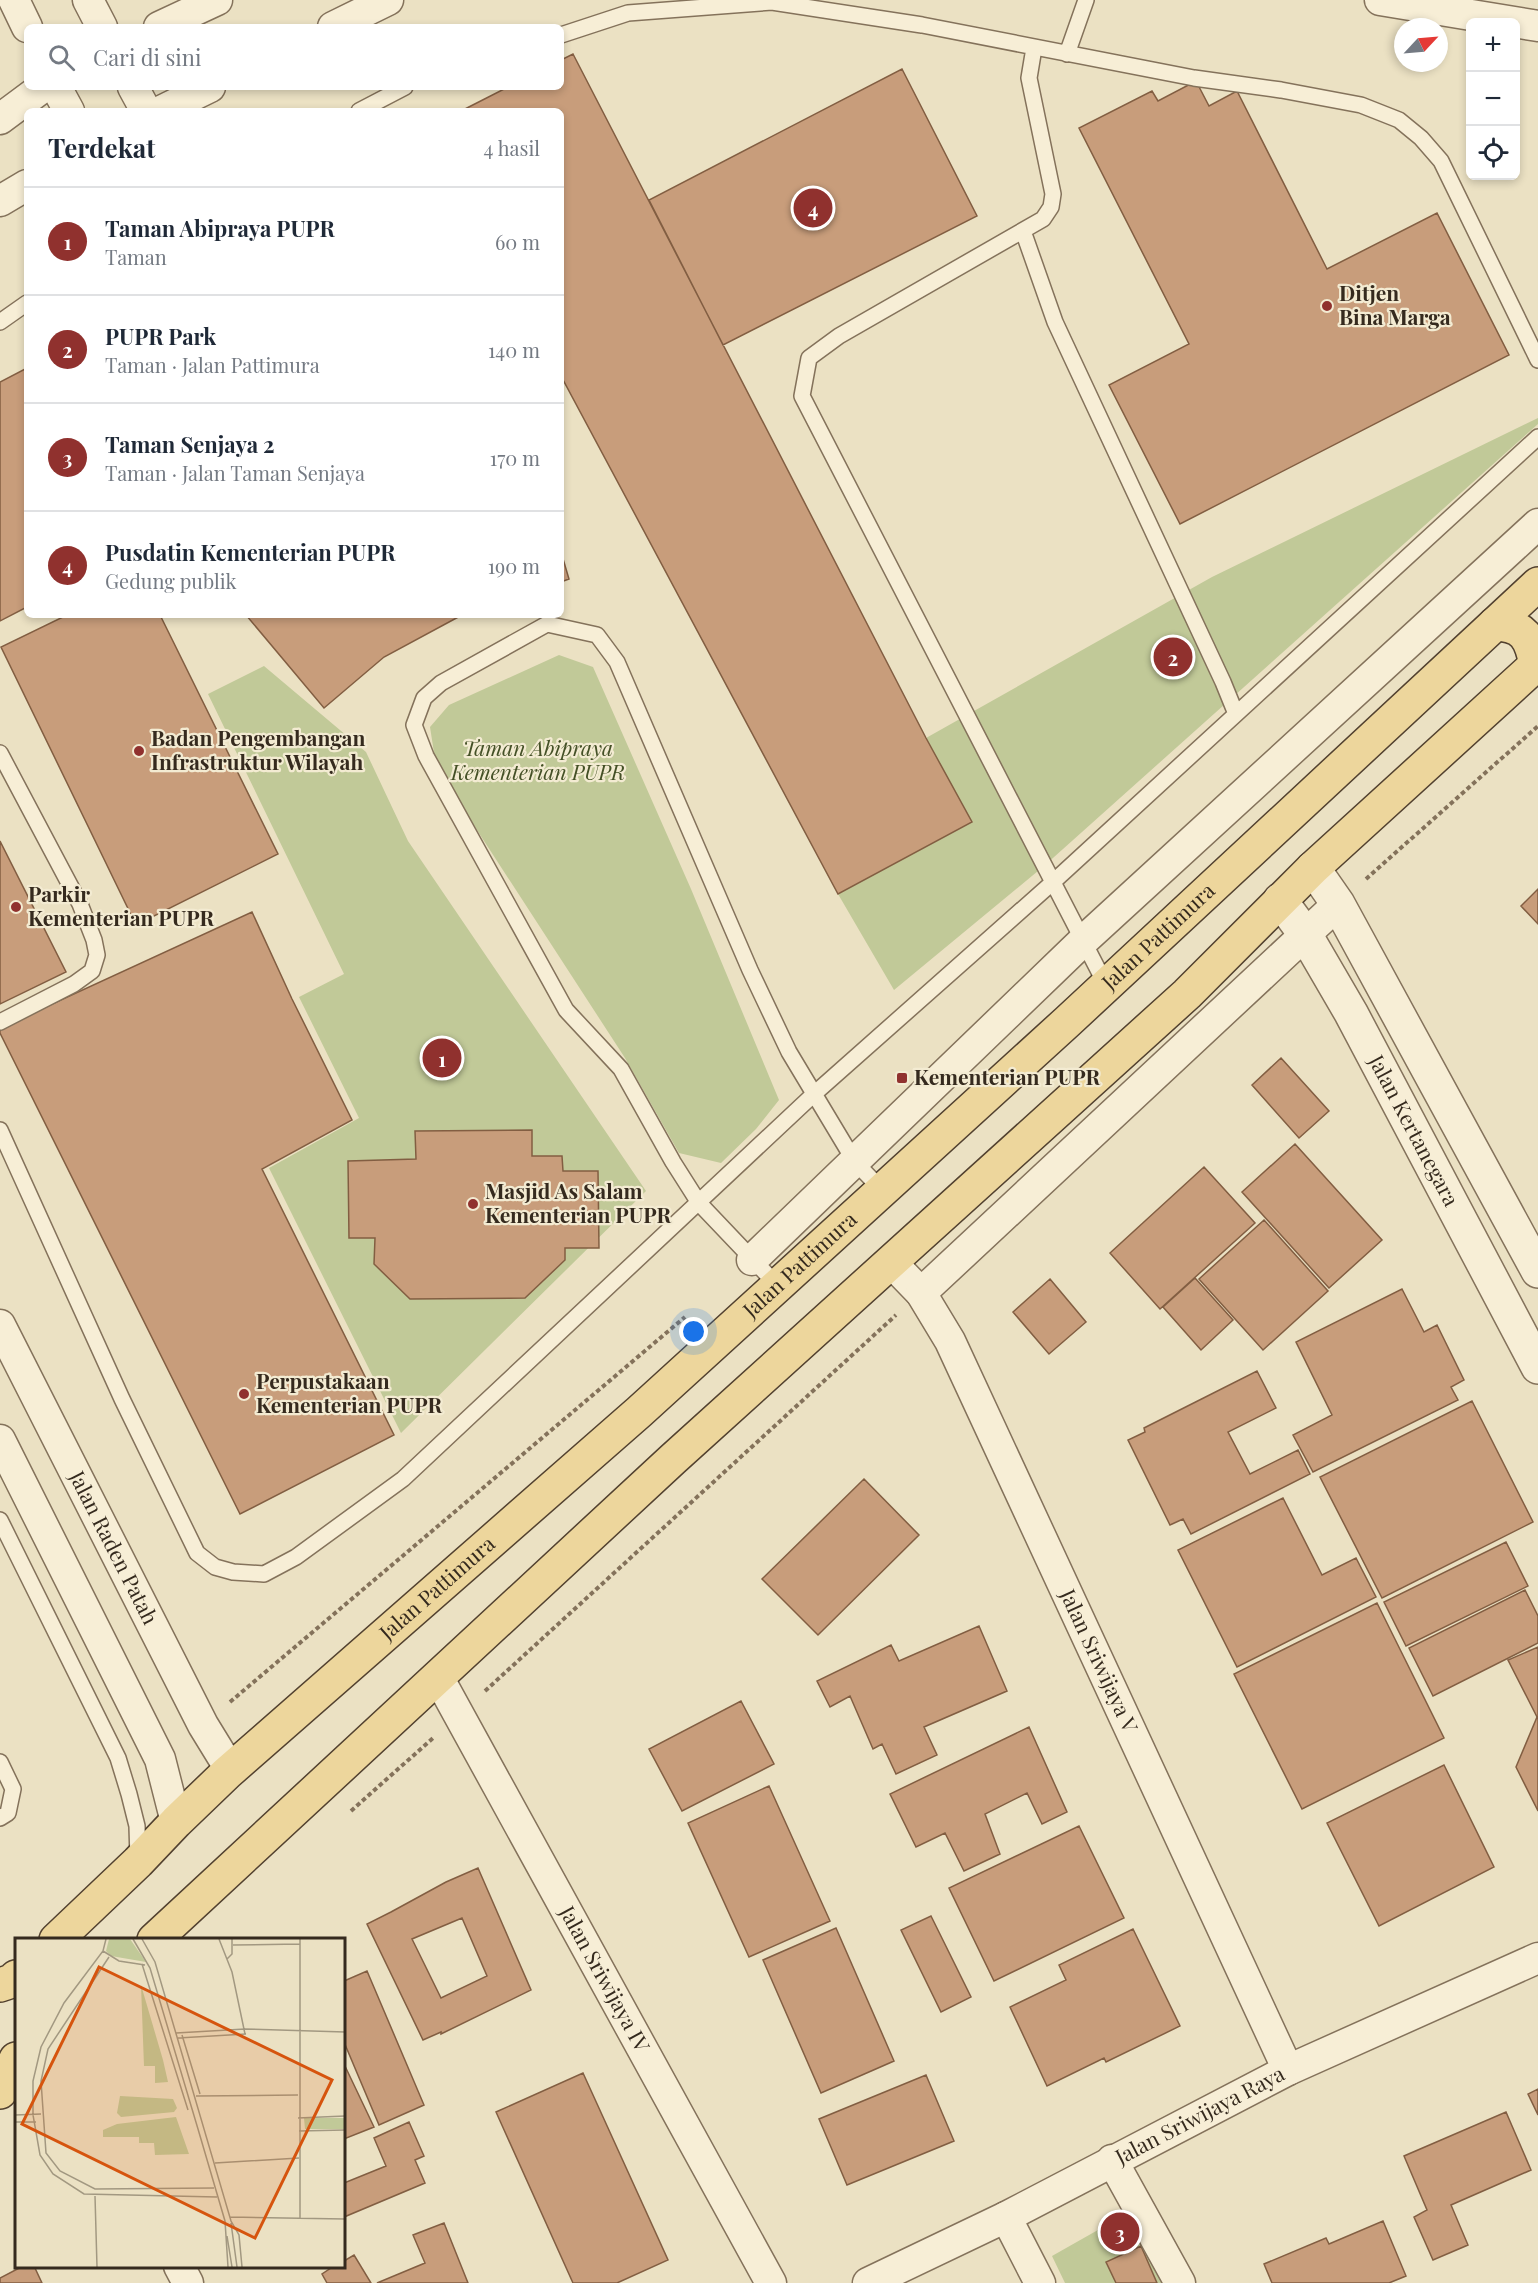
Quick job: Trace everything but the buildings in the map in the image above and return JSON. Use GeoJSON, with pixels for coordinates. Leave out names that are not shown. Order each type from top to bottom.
{"type":"FeatureCollection","features":[{"type":"Feature","properties":{"kind":"main road","name":"Jalan Pattimura"},"geometry":{"type":"LineString","coordinates":[[58,1938],[138,1862],[230,1769],[639,1412],[1106,985],[1538,584]]}},
{"type":"Feature","properties":{"kind":"main road"},"geometry":{"type":"LineString","coordinates":[[156,1938],[673,1459],[1187,994],[1313,868],[1537,664],[1533,649],[1525,635],[1511,624],[1495,624]]}},
{"type":"Feature","properties":{"kind":"main road"},"geometry":{"type":"LineString","coordinates":[[0,2049],[15,2039]]}},
{"type":"Feature","properties":{"kind":"main road"},"geometry":{"type":"LineString","coordinates":[[0,2092],[15,2061]]}},
{"type":"Feature","properties":{"kind":"street"},"geometry":{"type":"LineString","coordinates":[[14,0],[26,24]]}},
{"type":"Feature","properties":{"kind":"street"},"geometry":{"type":"LineString","coordinates":[[88,0],[100,24]]}},
{"type":"Feature","properties":{"kind":"street"},"geometry":{"type":"LineString","coordinates":[[165,24],[217,0]]}},
{"type":"Feature","properties":{"kind":"street"},"geometry":{"type":"LineString","coordinates":[[339,24],[388,0]]}},
{"type":"Feature","properties":{"kind":"street"},"geometry":{"type":"LineString","coordinates":[[1380,0],[1538,26]]}},
{"type":"Feature","properties":{"kind":"street"},"geometry":{"type":"LineString","coordinates":[[0,119],[39,90]]}},
{"type":"Feature","properties":{"kind":"street"},"geometry":{"type":"LineString","coordinates":[[58,90],[67,108]]}},
{"type":"Feature","properties":{"kind":"street"},"geometry":{"type":"LineString","coordinates":[[136,90],[144,108]]}},
{"type":"Feature","properties":{"kind":"street"},"geometry":{"type":"LineString","coordinates":[[167,108],[204,90]]}},
{"type":"Feature","properties":{"kind":"street"},"geometry":{"type":"LineString","coordinates":[[0,201],[24,187]]}},
{"type":"Feature","properties":{"kind":"street","name":"Jalan Pattimura"},"geometry":{"type":"LineString","coordinates":[[752,1260],[1083,941],[1538,524]]}},
{"type":"Feature","properties":{"kind":"street","name":"Jalan Kertanegara"},"geometry":{"type":"LineString","coordinates":[[1313,868],[1338,904],[1538,1271]]}},
{"type":"Feature","properties":{"kind":"street","name":"Jalan Kertanegara"},"geometry":{"type":"LineString","coordinates":[[1280,900],[1305,934],[1351,1013],[1538,1367]]}},
{"type":"Feature","properties":{"kind":"street"},"geometry":{"type":"LineString","coordinates":[[921,1293],[1338,904]]}},
{"type":"Feature","properties":{"kind":"street","name":"Jalan Sriwijaya V"},"geometry":{"type":"LineString","coordinates":[[891,1262],[921,1293],[955,1352],[1288,2070]]}},
{"type":"Feature","properties":{"kind":"street","name":"Jalan Raden Patah"},"geometry":{"type":"LineString","coordinates":[[0,1325],[203,1725],[230,1769]]}},
{"type":"Feature","properties":{"kind":"street"},"geometry":{"type":"LineString","coordinates":[[0,1440],[160,1759],[176,1822]]}},
{"type":"Feature","properties":{"kind":"street","name":"Jalan Sriwijaya IV"},"geometry":{"type":"LineString","coordinates":[[438,1677],[771,2283]]}},
{"type":"Feature","properties":{"kind":"street","name":"Jalan Sriwijaya Raya"},"geometry":{"type":"LineString","coordinates":[[868,2283],[1006,2217],[1288,2070],[1538,1958]]}},
{"type":"Feature","properties":{"kind":"street"},"geometry":{"type":"LineString","coordinates":[[1112,2160],[1180,2283]]}},
{"type":"Feature","properties":{"kind":"street"},"geometry":{"type":"LineString","coordinates":[[1006,2217],[1040,2283]]}},
{"type":"Feature","properties":{"kind":"street"},"geometry":{"type":"LineString","coordinates":[[180,2268],[188,2283]]}},
{"type":"Feature","properties":{"kind":"lane"},"geometry":{"type":"LineString","coordinates":[[1066,54],[1086,0]]}},
{"type":"Feature","properties":{"kind":"lane"},"geometry":{"type":"LineString","coordinates":[[564,34],[628,13],[772,2],[921,25],[1066,54],[1361,105],[1399,120],[1421,138],[1441,161],[1538,360]]}},
{"type":"Feature","properties":{"kind":"lane"},"geometry":{"type":"LineString","coordinates":[[1034,48],[1029,78],[1053,194],[1051,207],[1043,219],[839,336],[809,358],[802,396],[1106,985]]}},
{"type":"Feature","properties":{"kind":"lane"},"geometry":{"type":"LineString","coordinates":[[370,108],[400,90]]}},
{"type":"Feature","properties":{"kind":"lane"},"geometry":{"type":"LineString","coordinates":[[1023,231],[1055,322],[1236,714]]}},
{"type":"Feature","properties":{"kind":"lane"},"geometry":{"type":"LineString","coordinates":[[0,322],[24,305]]}},
{"type":"Feature","properties":{"kind":"lane"},"geometry":{"type":"LineString","coordinates":[[0,1130],[122,1399],[197,1553],[215,1567],[233,1572],[264,1574],[296,1557],[403,1479],[1048,876],[1236,714],[1538,437]]}},
{"type":"Feature","properties":{"kind":"lane"},"geometry":{"type":"LineString","coordinates":[[778,1286],[699,1203],[673,1162],[621,1069],[566,1010],[426,756],[414,725],[424,698],[441,683],[547,624],[597,635],[617,662],[750,970],[789,1052],[855,1162],[882,1190]]}},
{"type":"Feature","properties":{"kind":"lane"},"geometry":{"type":"LineString","coordinates":[[0,753],[80,904],[94,940],[97,955],[92,971],[74,984],[0,1022]]}},
{"type":"Feature","properties":{"kind":"lane"},"geometry":{"type":"LineString","coordinates":[[0,1520],[118,1758],[137,1827],[138,1862]]}},
{"type":"Feature","properties":{"kind":"lane"},"geometry":{"type":"LineString","coordinates":[[0,1762],[13,1789],[8,1813],[0,1818]]}},
{"type":"Feature","properties":{"kind":"path"},"geometry":{"type":"LineString","coordinates":[[1338,904],[1538,726]]}},
{"type":"Feature","properties":{"kind":"path"},"geometry":{"type":"LineString","coordinates":[[346,1816],[921,1293]]}},
{"type":"Feature","properties":{"kind":"path"},"geometry":{"type":"LineString","coordinates":[[203,1725],[688,1314]]}},
{"type":"Feature","properties":{"kind":"green space"},"geometry":{"type":"Polygon","coordinates":[[[1538,418],[1538,424],[1044,866],[894,990],[838,894],[972,822],[926,738],[1212,577],[1538,418]]]}},
{"type":"Feature","properties":{"kind":"green space","name":"Taman Abipraya Kementerian PUPR"},"geometry":{"type":"Polygon","coordinates":[[[559,655],[593,667],[691,889],[779,1100],[756,1129],[721,1163],[679,1153],[625,1058],[462,807],[435,759],[430,727],[449,705],[559,655]]]}},
{"type":"Feature","properties":{"kind":"green space"},"geometry":{"type":"Polygon","coordinates":[[[264,666],[366,752],[408,841],[646,1191],[401,1433],[269,1168],[359,1118],[299,997],[344,974],[208,694],[264,666]]]}},
{"type":"Feature","properties":{"kind":"green space"},"geometry":{"type":"Polygon","coordinates":[[[1135,2209],[1171,2283],[1065,2283],[1052,2256],[1135,2209]]]}},
{"type":"Feature","properties":{"kind":"place","name":"Pusdatin Kementerian PUPR"},"geometry":{"type":"Point","coordinates":[813,208]}},
{"type":"Feature","properties":{"kind":"place","name":"Ditjen Bina Marga"},"geometry":{"type":"Point","coordinates":[1327,306]}},
{"type":"Feature","properties":{"kind":"place","name":"PUPR Park"},"geometry":{"type":"Point","coordinates":[1173,657]}},
{"type":"Feature","properties":{"kind":"place","name":"Badan Pengembangan Infrastruktur Wilayah"},"geometry":{"type":"Point","coordinates":[139,751]}},
{"type":"Feature","properties":{"kind":"place","name":"Parkir Kementerian PUPR"},"geometry":{"type":"Point","coordinates":[16,907]}},
{"type":"Feature","properties":{"kind":"place","name":"Taman Abipraya PUPR"},"geometry":{"type":"Point","coordinates":[442,1058]}},
{"type":"Feature","properties":{"kind":"place","name":"Kementerian PUPR"},"geometry":{"type":"Point","coordinates":[902,1078]}},
{"type":"Feature","properties":{"kind":"place","name":"Masjid As Salam Kementerian PUPR"},"geometry":{"type":"Point","coordinates":[473,1204]}},
{"type":"Feature","properties":{"kind":"place","name":"Perpustakaan Kementerian PUPR"},"geometry":{"type":"Point","coordinates":[244,1394]}},
{"type":"Feature","properties":{"kind":"place","name":"Taman Senjaya 2"},"geometry":{"type":"Point","coordinates":[1120,2232]}}]}
